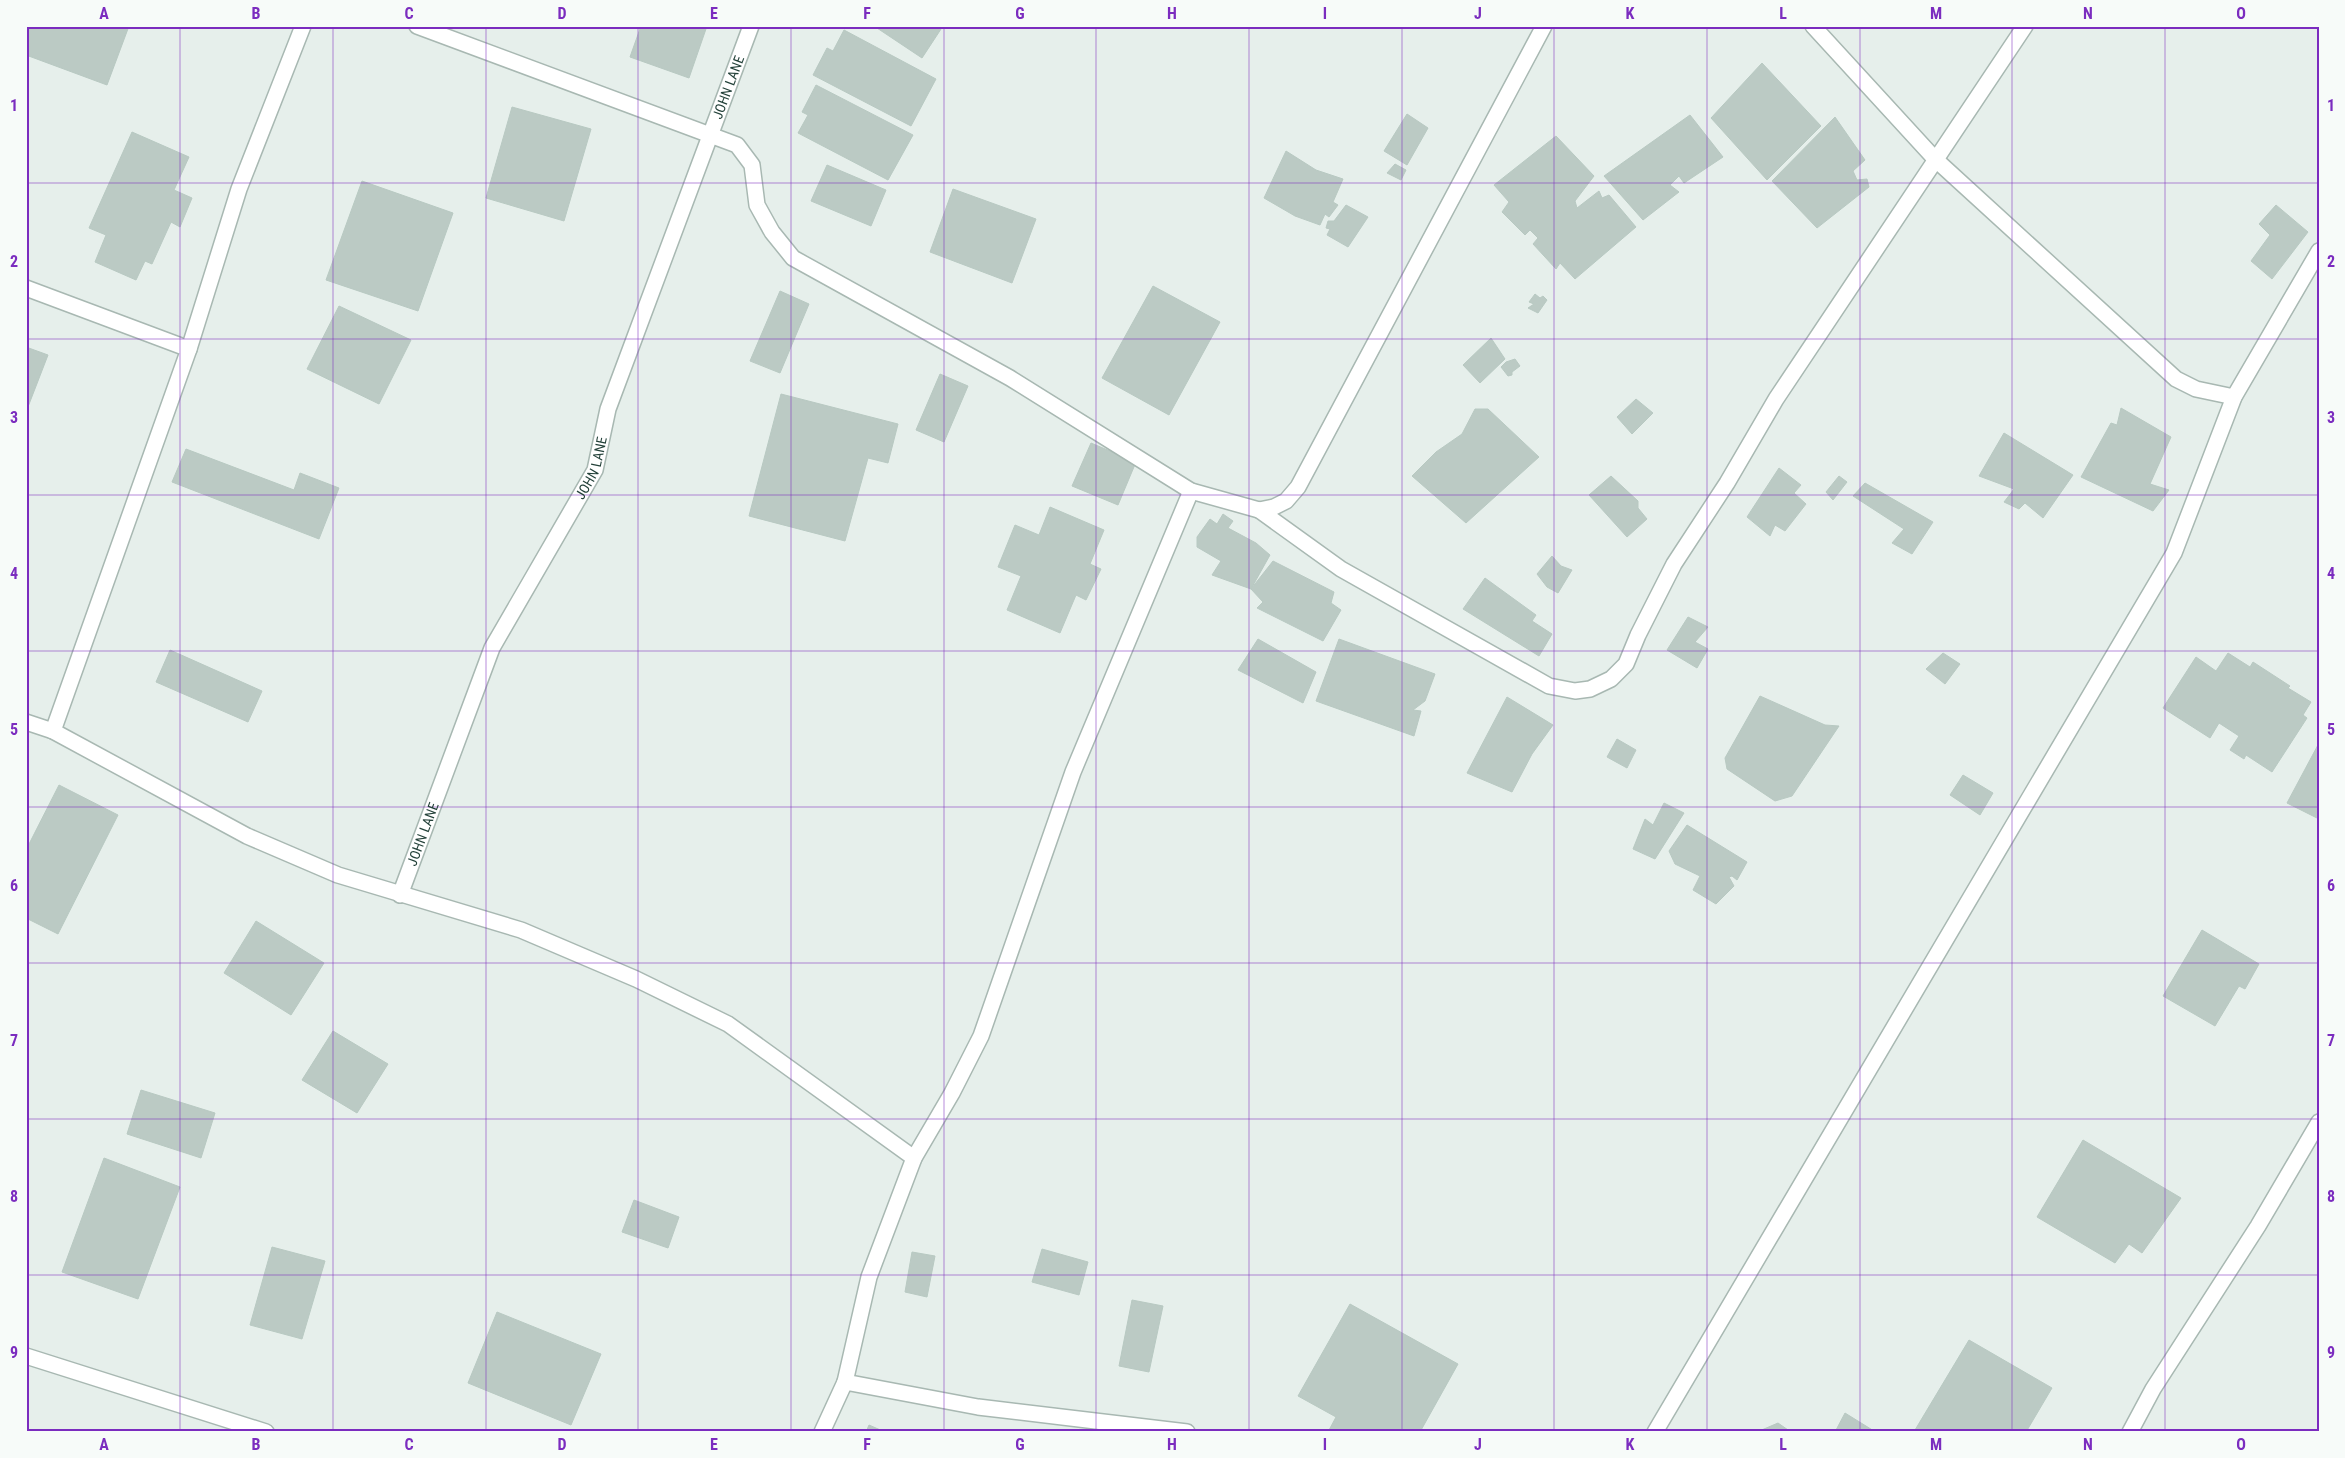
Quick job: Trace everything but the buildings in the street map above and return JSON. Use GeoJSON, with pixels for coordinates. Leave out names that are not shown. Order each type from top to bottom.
{"type":"FeatureCollection","features":[{"type":"Feature","properties":{"kind":"street"},"geometry":{"type":"LineString","coordinates":[[53,731],[189,349],[239,189],[303,26]]}},
{"type":"Feature","properties":{"kind":"street"},"geometry":{"type":"LineString","coordinates":[[417,26],[709,133],[737,146],[752,165],[757,205],[772,232],[793,258],[1010,378],[1191,491],[1259,510],[1341,569],[1550,686],[1575,691],[1590,689],[1611,679],[1626,664],[1674,564],[1727,483],[1776,399],[2025,26]]}},
{"type":"Feature","properties":{"kind":"street","name":"JOHN LANE"},"geometry":{"type":"LineString","coordinates":[[400,895],[492,648],[595,470],[608,409],[709,133],[751,26]]}},
{"type":"Feature","properties":{"kind":"street"},"geometry":{"type":"LineString","coordinates":[[1259,510],[1274,507],[1286,501],[1298,487],[1544,26]]}},
{"type":"Feature","properties":{"kind":"street"},"geometry":{"type":"LineString","coordinates":[[1813,26],[1935,159],[2176,380],[2196,389],[2234,397]]}},
{"type":"Feature","properties":{"kind":"street"},"geometry":{"type":"LineString","coordinates":[[1655,1432],[2174,553],[2234,397],[2319,251]]}},
{"type":"Feature","properties":{"kind":"street"},"geometry":{"type":"LineString","coordinates":[[26,288],[189,349]]}},
{"type":"Feature","properties":{"kind":"street"},"geometry":{"type":"LineString","coordinates":[[822,1432],[845,1382],[869,1277],[914,1158],[952,1093],[981,1036],[1073,772],[1191,491]]}},
{"type":"Feature","properties":{"kind":"street"},"geometry":{"type":"LineString","coordinates":[[26,722],[53,731],[247,836],[338,875],[521,930],[636,978],[728,1024],[914,1158]]}},
{"type":"Feature","properties":{"kind":"street"},"geometry":{"type":"LineString","coordinates":[[2130,1432],[2154,1389],[2258,1226],[2319,1122]]}},
{"type":"Feature","properties":{"kind":"street"},"geometry":{"type":"LineString","coordinates":[[26,1356],[266,1432]]}},
{"type":"Feature","properties":{"kind":"street"},"geometry":{"type":"LineString","coordinates":[[845,1382],[978,1407],[1188,1432]]}}]}
